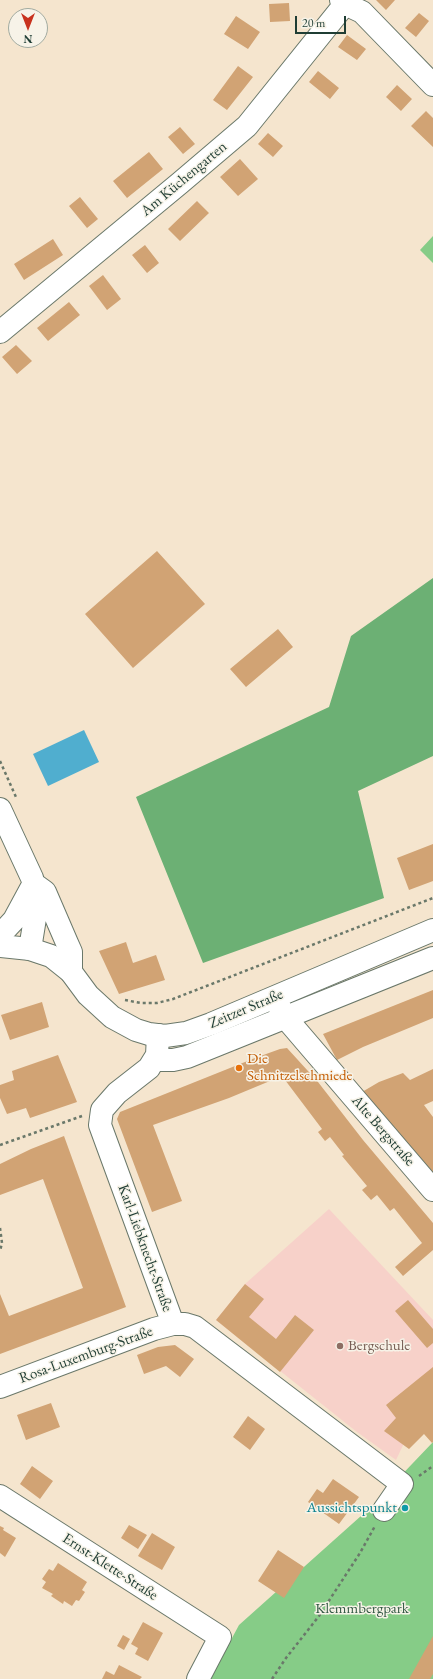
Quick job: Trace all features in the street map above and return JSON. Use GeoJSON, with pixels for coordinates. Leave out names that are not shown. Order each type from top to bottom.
{"type":"FeatureCollection","features":[{"type":"Feature","properties":{"kind":"street"},"geometry":{"type":"LineString","coordinates":[[345,1],[362,12],[433,85]]}},
{"type":"Feature","properties":{"kind":"street","name":"Am Küchengarten"},"geometry":{"type":"LineString","coordinates":[[0,332],[180,184],[247,126],[345,1]]}},
{"type":"Feature","properties":{"kind":"street"},"geometry":{"type":"LineString","coordinates":[[9,805],[34,883],[37,899],[30,949]]}},
{"type":"Feature","properties":{"kind":"street"},"geometry":{"type":"LineString","coordinates":[[0,935],[14,920],[34,883]]}},
{"type":"Feature","properties":{"kind":"street"},"geometry":{"type":"LineString","coordinates":[[34,883],[46,892],[71,952],[71,972]]}},
{"type":"Feature","properties":{"kind":"street","name":"Zeitzer Straße"},"geometry":{"type":"LineString","coordinates":[[154,1060],[173,1060],[187,1057],[279,1007],[433,930]]}},
{"type":"Feature","properties":{"kind":"street","name":"Zeitzer Straße"},"geometry":{"type":"LineString","coordinates":[[0,946],[30,949],[51,956],[71,972],[88,995],[112,1017],[136,1030],[158,1035],[186,1033],[279,1007],[433,958]]}},
{"type":"Feature","properties":{"kind":"street","name":"Alte Bergstraße"},"geometry":{"type":"LineString","coordinates":[[279,1007],[433,1190]]}},
{"type":"Feature","properties":{"kind":"street"},"geometry":{"type":"LineString","coordinates":[[154,1060],[157,1055],[158,1035]]}},
{"type":"Feature","properties":{"kind":"street","name":"Karl-Liebknecht-Straße"},"geometry":{"type":"LineString","coordinates":[[154,1060],[149,1068],[118,1093],[102,1110],[100,1125],[173,1324],[185,1324],[195,1327],[402,1484],[384,1510]]}},
{"type":"Feature","properties":{"kind":"street","name":"Rosa-Luxemburg-Straße"},"geometry":{"type":"LineString","coordinates":[[0,1387],[154,1329],[173,1324]]}},
{"type":"Feature","properties":{"kind":"street","name":"Ernst-Klette-Straße"},"geometry":{"type":"LineString","coordinates":[[0,1496],[220,1638],[198,1679]]}},
{"type":"Feature","properties":{"kind":"path"},"geometry":{"type":"LineString","coordinates":[[0,761],[9,805]]}},
{"type":"Feature","properties":{"kind":"path"},"geometry":{"type":"LineString","coordinates":[[123,1000],[141,1003],[157,1003],[173,999],[433,898]]}},
{"type":"Feature","properties":{"kind":"path"},"geometry":{"type":"LineString","coordinates":[[0,1145],[80,1116]]}},
{"type":"Feature","properties":{"kind":"path"},"geometry":{"type":"LineString","coordinates":[[0,1228],[2,1243],[0,1251]]}},
{"type":"Feature","properties":{"kind":"path"},"geometry":{"type":"LineString","coordinates":[[272,1679],[286,1658],[319,1616],[360,1553],[384,1510]]}},
{"type":"Feature","properties":{"kind":"shaded area","name":"Bergschule"},"geometry":{"type":"Polygon","coordinates":[[[329,1209],[433,1320],[433,1382],[396,1460],[357,1432],[216,1320],[245,1284],[329,1209]]]}},
{"type":"Feature","properties":{"kind":"green space"},"geometry":{"type":"Polygon","coordinates":[[[433,236],[433,263],[420,250],[433,236]]]}},
{"type":"Feature","properties":{"kind":"green space"},"geometry":{"type":"Polygon","coordinates":[[[433,578],[433,756],[358,791],[384,898],[203,963],[136,797],[329,707],[351,636],[433,578]]]}},
{"type":"Feature","properties":{"kind":"green space","name":"Klemmbergpark"},"geometry":{"type":"Polygon","coordinates":[[[433,1442],[433,1679],[210,1679],[239,1625],[371,1507],[433,1442]]]}},
{"type":"Feature","properties":{"kind":"water"},"geometry":{"type":"Polygon","coordinates":[[[84,730],[99,762],[48,786],[33,754],[84,730]]]}},
{"type":"Feature","properties":{"kind":"building"},"geometry":{"type":"Polygon","coordinates":[[[376,0],[395,0],[386,10],[376,0]]]}},
{"type":"Feature","properties":{"kind":"building"},"geometry":{"type":"Polygon","coordinates":[[[289,3],[290,21],[270,22],[269,4],[289,3]]]}},
{"type":"Feature","properties":{"kind":"building"},"geometry":{"type":"Polygon","coordinates":[[[419,13],[429,21],[416,37],[405,28],[419,13]]]}},
{"type":"Feature","properties":{"kind":"building"},"geometry":{"type":"Polygon","coordinates":[[[236,16],[260,32],[248,49],[224,34],[236,16]]]}},
{"type":"Feature","properties":{"kind":"building"},"geometry":{"type":"Polygon","coordinates":[[[347,35],[366,49],[357,60],[338,47],[347,35]]]}},
{"type":"Feature","properties":{"kind":"building"},"geometry":{"type":"Polygon","coordinates":[[[238,66],[253,77],[227,110],[213,100],[238,66]]]}},
{"type":"Feature","properties":{"kind":"building"},"geometry":{"type":"Polygon","coordinates":[[[318,71],[339,88],[330,99],[309,82],[318,71]]]}},
{"type":"Feature","properties":{"kind":"building"},"geometry":{"type":"Polygon","coordinates":[[[397,85],[412,99],[401,111],[386,97],[397,85]]]}},
{"type":"Feature","properties":{"kind":"building"},"geometry":{"type":"Polygon","coordinates":[[[426,111],[433,118],[433,147],[411,126],[426,111]]]}},
{"type":"Feature","properties":{"kind":"building"},"geometry":{"type":"Polygon","coordinates":[[[180,127],[195,144],[183,154],[168,137],[180,127]]]}},
{"type":"Feature","properties":{"kind":"building"},"geometry":{"type":"Polygon","coordinates":[[[268,133],[283,146],[273,157],[258,144],[268,133]]]}},
{"type":"Feature","properties":{"kind":"building"},"geometry":{"type":"Polygon","coordinates":[[[149,152],[163,169],[127,198],[113,181],[149,152]]]}},
{"type":"Feature","properties":{"kind":"building"},"geometry":{"type":"Polygon","coordinates":[[[240,159],[258,179],[238,196],[220,177],[240,159]]]}},
{"type":"Feature","properties":{"kind":"building"},"geometry":{"type":"Polygon","coordinates":[[[80,197],[98,219],[87,228],[69,206],[80,197]]]}},
{"type":"Feature","properties":{"kind":"building"},"geometry":{"type":"Polygon","coordinates":[[[197,201],[209,213],[180,241],[168,229],[197,201]]]}},
{"type":"Feature","properties":{"kind":"building"},"geometry":{"type":"Polygon","coordinates":[[[53,239],[63,255],[24,280],[14,264],[53,239]]]}},
{"type":"Feature","properties":{"kind":"building"},"geometry":{"type":"Polygon","coordinates":[[[145,245],[159,263],[147,273],[132,255],[145,245]]]}},
{"type":"Feature","properties":{"kind":"building"},"geometry":{"type":"Polygon","coordinates":[[[103,275],[121,299],[107,310],[89,286],[103,275]]]}},
{"type":"Feature","properties":{"kind":"building"},"geometry":{"type":"Polygon","coordinates":[[[69,302],[80,315],[48,341],[37,328],[69,302]]]}},
{"type":"Feature","properties":{"kind":"building"},"geometry":{"type":"Polygon","coordinates":[[[16,345],[32,361],[17,374],[2,357],[16,345]]]}},
{"type":"Feature","properties":{"kind":"building"},"geometry":{"type":"Polygon","coordinates":[[[157,551],[205,604],[133,668],[85,614],[157,551]]]}},
{"type":"Feature","properties":{"kind":"building"},"geometry":{"type":"Polygon","coordinates":[[[278,629],[293,647],[246,687],[230,669],[278,629]]]}},
{"type":"Feature","properties":{"kind":"building"},"geometry":{"type":"Polygon","coordinates":[[[433,844],[433,881],[409,890],[397,858],[433,844]]]}},
{"type":"Feature","properties":{"kind":"building"},"geometry":{"type":"Polygon","coordinates":[[[126,942],[133,963],[156,955],[165,980],[119,994],[99,951],[126,942]]]}},
{"type":"Feature","properties":{"kind":"building"},"geometry":{"type":"Polygon","coordinates":[[[433,990],[433,1018],[363,1047],[337,1060],[323,1034],[433,990]]]}},
{"type":"Feature","properties":{"kind":"building"},"geometry":{"type":"Polygon","coordinates":[[[42,1002],[49,1027],[10,1040],[1,1015],[42,1002]]]}},
{"type":"Feature","properties":{"kind":"building"},"geometry":{"type":"Polygon","coordinates":[[[287,1048],[318,1082],[363,1140],[433,1223],[433,1250],[403,1276],[395,1267],[422,1243],[394,1208],[390,1211],[377,1195],[371,1200],[362,1190],[367,1186],[342,1156],[344,1155],[330,1137],[325,1141],[318,1132],[322,1129],[282,1076],[229,1098],[153,1125],[182,1201],[152,1212],[117,1119],[120,1112],[255,1058],[287,1048]]]}},
{"type":"Feature","properties":{"kind":"building"},"geometry":{"type":"Polygon","coordinates":[[[58,1055],[77,1102],[30,1118],[26,1108],[7,1114],[0,1098],[0,1085],[14,1080],[12,1071],[58,1055]]]}},
{"type":"Feature","properties":{"kind":"building"},"geometry":{"type":"Polygon","coordinates":[[[433,1069],[433,1101],[424,1105],[433,1117],[433,1173],[362,1092],[379,1082],[403,1073],[410,1080],[433,1069]]]}},
{"type":"Feature","properties":{"kind":"building"},"geometry":{"type":"Polygon","coordinates":[[[64,1136],[126,1307],[0,1354],[0,1294],[9,1316],[83,1288],[43,1179],[0,1195],[0,1164],[31,1149],[64,1136]]]}},
{"type":"Feature","properties":{"kind":"building","name":"Bergschule"},"geometry":{"type":"Polygon","coordinates":[[[245,1284],[264,1299],[249,1317],[276,1339],[295,1315],[314,1330],[280,1372],[216,1320],[245,1284]]]}},
{"type":"Feature","properties":{"kind":"building"},"geometry":{"type":"Polygon","coordinates":[[[408,1300],[433,1329],[433,1343],[427,1348],[395,1311],[408,1300]]]}},
{"type":"Feature","properties":{"kind":"building"},"geometry":{"type":"Polygon","coordinates":[[[175,1345],[194,1359],[180,1377],[166,1366],[144,1374],[137,1355],[158,1347],[175,1345]]]}},
{"type":"Feature","properties":{"kind":"building"},"geometry":{"type":"Polygon","coordinates":[[[433,1367],[433,1442],[432,1443],[424,1434],[409,1449],[384,1431],[396,1418],[386,1405],[433,1367]]]}},
{"type":"Feature","properties":{"kind":"building"},"geometry":{"type":"Polygon","coordinates":[[[51,1403],[60,1427],[26,1440],[17,1415],[51,1403]]]}},
{"type":"Feature","properties":{"kind":"building"},"geometry":{"type":"Polygon","coordinates":[[[248,1416],[265,1429],[250,1450],[233,1437],[248,1416]]]}},
{"type":"Feature","properties":{"kind":"building"},"geometry":{"type":"Polygon","coordinates":[[[32,1466],[53,1481],[40,1499],[20,1484],[32,1466]]]}},
{"type":"Feature","properties":{"kind":"building"},"geometry":{"type":"Polygon","coordinates":[[[333,1479],[359,1497],[339,1524],[308,1502],[317,1489],[323,1493],[333,1479]]]}},
{"type":"Feature","properties":{"kind":"building"},"geometry":{"type":"Polygon","coordinates":[[[129,1525],[147,1535],[138,1549],[121,1538],[129,1525]]]}},
{"type":"Feature","properties":{"kind":"building"},"geometry":{"type":"Polygon","coordinates":[[[0,1526],[4,1528],[3,1530],[16,1538],[5,1557],[0,1553],[0,1526]]]}},
{"type":"Feature","properties":{"kind":"building"},"geometry":{"type":"Polygon","coordinates":[[[152,1533],[175,1547],[162,1570],[138,1556],[152,1533]]]}},
{"type":"Feature","properties":{"kind":"building"},"geometry":{"type":"Polygon","coordinates":[[[278,1550],[304,1567],[284,1598],[258,1581],[278,1550]]]}},
{"type":"Feature","properties":{"kind":"building"},"geometry":{"type":"Polygon","coordinates":[[[58,1563],[87,1582],[82,1590],[85,1592],[79,1601],[76,1600],[72,1606],[64,1601],[63,1604],[51,1596],[53,1594],[42,1588],[46,1582],[42,1579],[49,1569],[53,1571],[58,1563]]]}},
{"type":"Feature","properties":{"kind":"building"},"geometry":{"type":"Polygon","coordinates":[[[143,1622],[163,1633],[148,1661],[135,1654],[138,1648],[131,1644],[143,1622]]]}},
{"type":"Feature","properties":{"kind":"building"},"geometry":{"type":"Polygon","coordinates":[[[123,1635],[130,1639],[124,1650],[117,1646],[123,1635]]]}},
{"type":"Feature","properties":{"kind":"building"},"geometry":{"type":"Polygon","coordinates":[[[433,1636],[433,1674],[430,1679],[409,1679],[433,1636]]]}},
{"type":"Feature","properties":{"kind":"building"},"geometry":{"type":"Polygon","coordinates":[[[119,1665],[142,1677],[140,1679],[102,1679],[106,1671],[114,1675],[119,1665]]]}},
{"type":"Feature","properties":{"kind":"place","name":"Die Schnitzelschmiede"},"geometry":{"type":"Point","coordinates":[239,1068]}},
{"type":"Feature","properties":{"kind":"place","name":"Bergschule"},"geometry":{"type":"Point","coordinates":[340,1346]}},
{"type":"Feature","properties":{"kind":"place","name":"Aussichtspunkt"},"geometry":{"type":"Point","coordinates":[405,1508]}}]}
